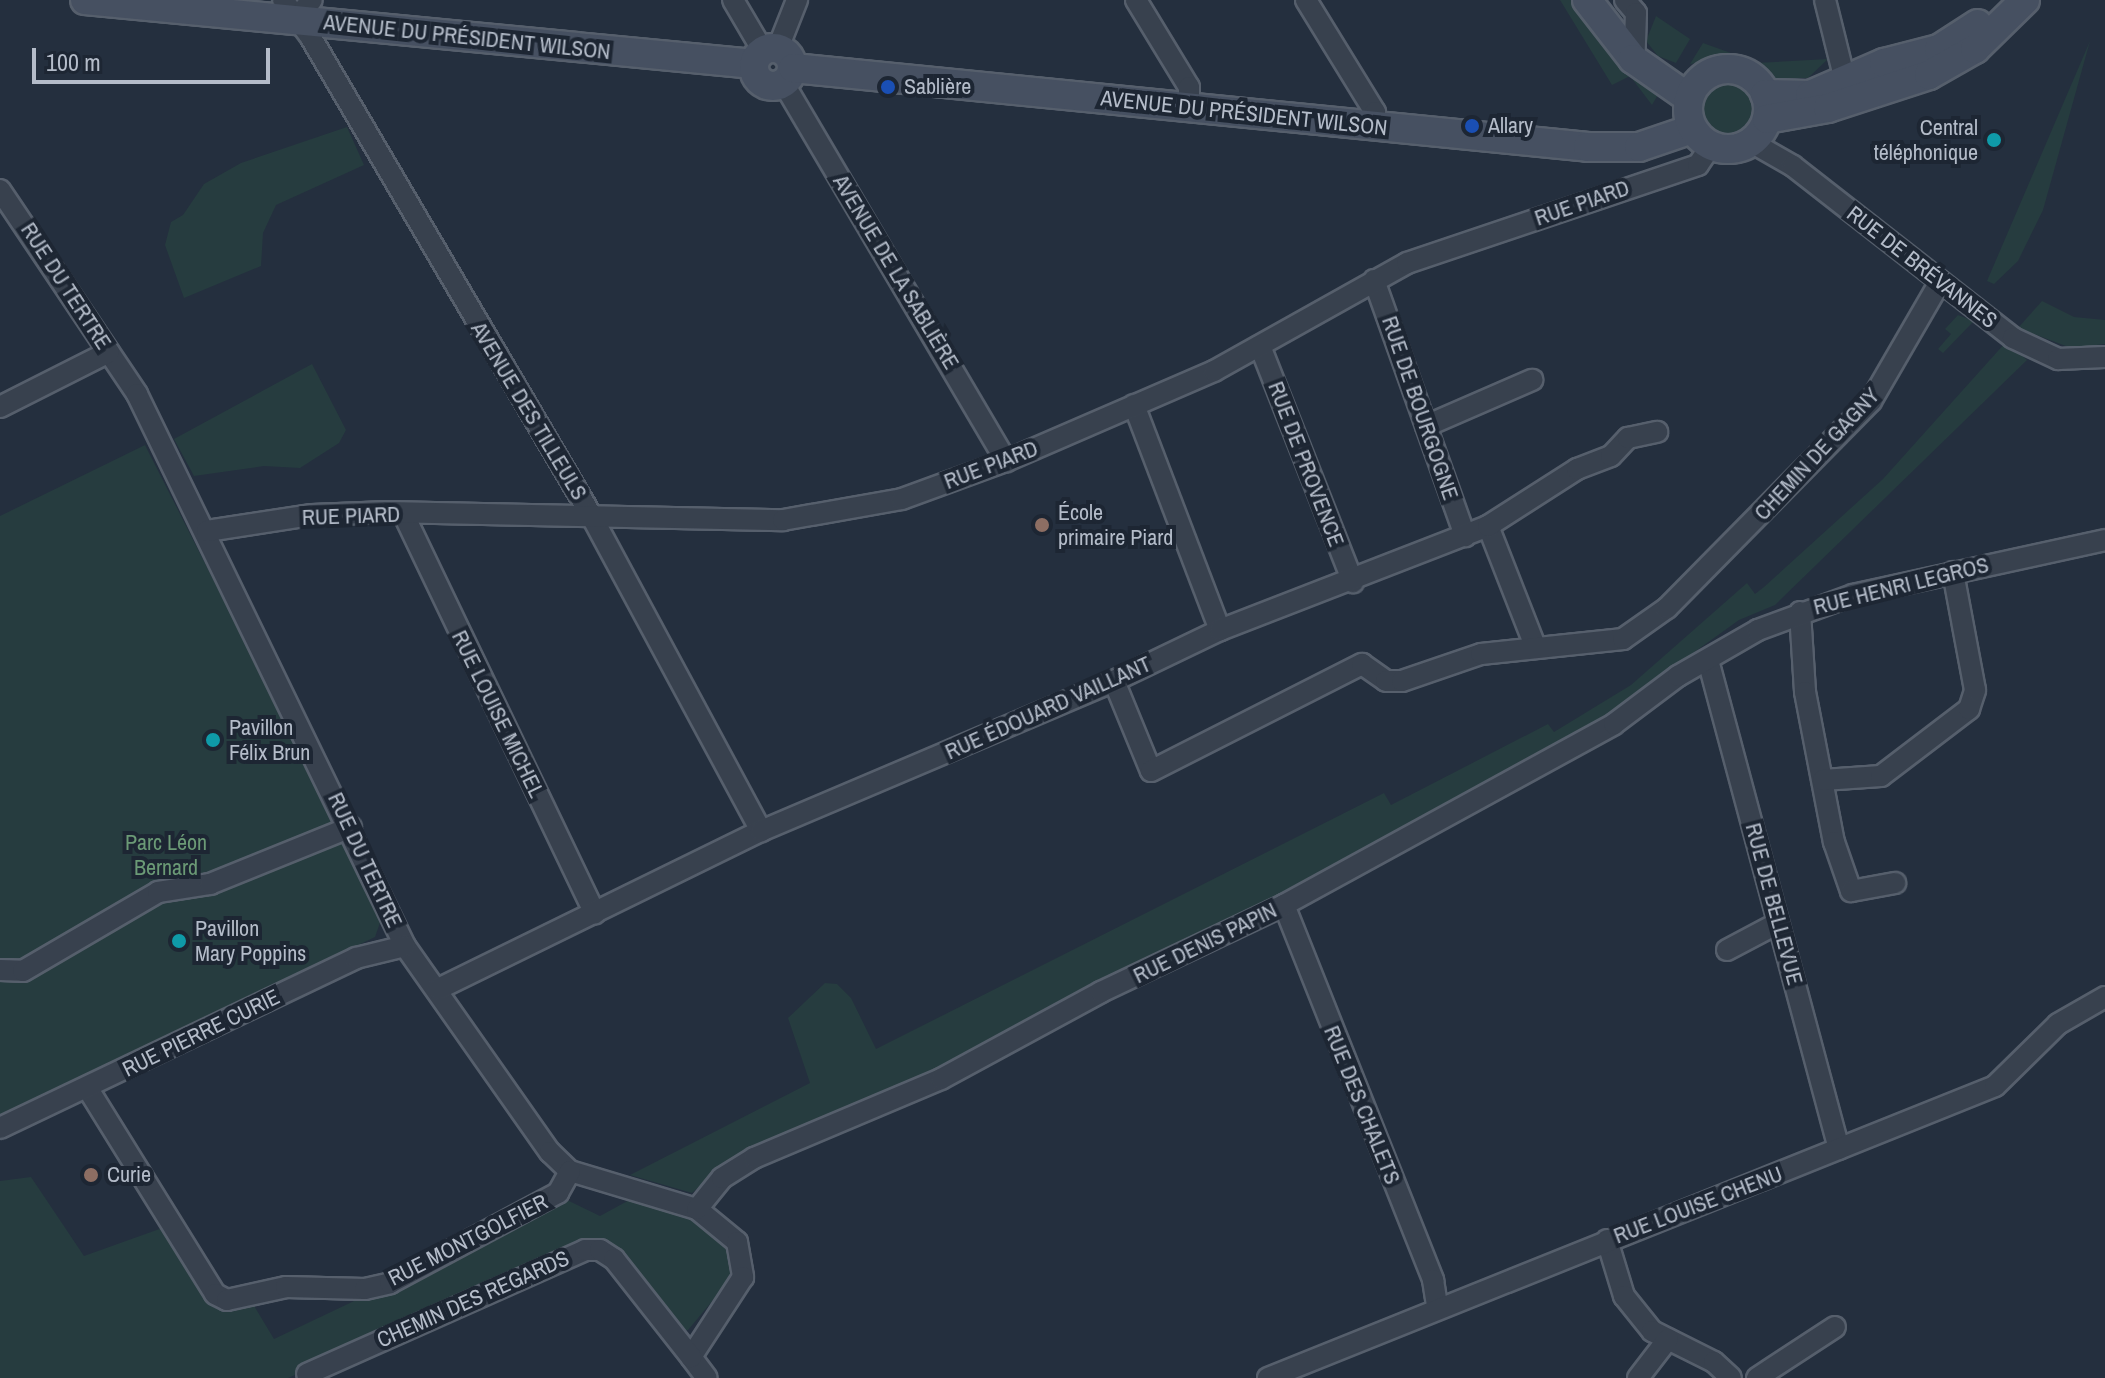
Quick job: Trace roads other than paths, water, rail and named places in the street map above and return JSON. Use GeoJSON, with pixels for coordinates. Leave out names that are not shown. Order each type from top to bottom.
{"type":"FeatureCollection","features":[{"type":"Feature","properties":{"kind":"street","name":"AVENUE DU PRÉSIDENT WILSON"},"geometry":{"type":"LineString","coordinates":[[85,0],[297,7],[774,63],[1588,147],[1639,147],[1702,138]]}},
{"type":"Feature","properties":{"kind":"street","name":"AVENUE DE LA SABLIÈRE"},"geometry":{"type":"LineString","coordinates":[[733,0],[774,63],[1006,461]]}},
{"type":"Feature","properties":{"kind":"street"},"geometry":{"type":"LineString","coordinates":[[774,63],[797,0]]}},
{"type":"Feature","properties":{"kind":"street"},"geometry":{"type":"LineString","coordinates":[[1136,0],[1189,87],[1189,107]]}},
{"type":"Feature","properties":{"kind":"street"},"geometry":{"type":"LineString","coordinates":[[1306,0],[1375,112],[1374,125]]}},
{"type":"Feature","properties":{"kind":"street"},"geometry":{"type":"LineString","coordinates":[[1587,0],[1650,75],[1689,98],[1702,138],[1724,150],[1751,142],[1766,106]]}},
{"type":"Feature","properties":{"kind":"street"},"geometry":{"type":"LineString","coordinates":[[1624,42],[1636,13],[1625,0]]}},
{"type":"Feature","properties":{"kind":"street"},"geometry":{"type":"LineString","coordinates":[[1825,0],[1845,80]]}},
{"type":"Feature","properties":{"kind":"street"},"geometry":{"type":"LineString","coordinates":[[1766,106],[1810,95],[1939,49],[1974,27],[2001,0]]}},
{"type":"Feature","properties":{"kind":"street"},"geometry":{"type":"LineString","coordinates":[[1624,42],[1681,69],[1709,73],[1743,72],[1766,106],[1803,115],[1929,75],[1975,49],[2025,0]]}},
{"type":"Feature","properties":{"kind":"street","name":"AVENUE DES TILLEULS"},"geometry":{"type":"LineString","coordinates":[[297,7],[310,36],[591,515],[761,831]]}},
{"type":"Feature","properties":{"kind":"street"},"geometry":{"type":"LineString","coordinates":[[1689,98],[1709,73]]}},
{"type":"Feature","properties":{"kind":"street","name":"RUE PIARD"},"geometry":{"type":"LineString","coordinates":[[207,531],[312,515],[403,513],[783,520],[902,499],[1006,461],[1134,405],[1260,346],[1407,263],[1698,165],[1702,138]]}},
{"type":"Feature","properties":{"kind":"street","name":"RUE DE BRÉVANNES"},"geometry":{"type":"LineString","coordinates":[[1751,142],[1793,166],[1940,282],[2040,353],[2077,360],[2105,357]]}},
{"type":"Feature","properties":{"kind":"street","name":"RUE DU TERTRE"},"geometry":{"type":"LineString","coordinates":[[0,190],[137,394],[351,827],[405,946],[550,1152],[570,1171]]}},
{"type":"Feature","properties":{"kind":"street","name":"RUE DE BOURGOGNE"},"geometry":{"type":"LineString","coordinates":[[1374,280],[1465,536]]}},
{"type":"Feature","properties":{"kind":"street","name":"CHEMIN DE GAGNY"},"geometry":{"type":"LineString","coordinates":[[1114,681],[1151,771],[1362,664],[1386,681],[1402,681],[1481,654],[1535,646],[1598,645],[1644,628],[1737,539],[1871,401],[1940,282]]}},
{"type":"Feature","properties":{"kind":"street","name":"RUE DE PROVENCE"},"geometry":{"type":"LineString","coordinates":[[1260,346],[1353,582]]}},
{"type":"Feature","properties":{"kind":"street"},"geometry":{"type":"LineString","coordinates":[[0,407],[109,352]]}},
{"type":"Feature","properties":{"kind":"street"},"geometry":{"type":"LineString","coordinates":[[1426,426],[1532,380]]}},
{"type":"Feature","properties":{"kind":"street"},"geometry":{"type":"LineString","coordinates":[[1134,405],[1220,630]]}},
{"type":"Feature","properties":{"kind":"street","name":"RUE ÉDOUARD VAILLANT"},"geometry":{"type":"LineString","coordinates":[[438,989],[761,831],[1114,681],[1220,630],[1353,582],[1488,526],[1577,469],[1611,456],[1628,438],[1657,432]]}},
{"type":"Feature","properties":{"kind":"street","name":"RUE LOUISE MICHEL"},"geometry":{"type":"LineString","coordinates":[[403,513],[595,913]]}},
{"type":"Feature","properties":{"kind":"street"},"geometry":{"type":"LineString","coordinates":[[1488,526],[1535,646]]}},
{"type":"Feature","properties":{"kind":"street","name":"RUE HENRI LEGROS"},"geometry":{"type":"LineString","coordinates":[[1708,660],[1800,612],[1953,572],[2105,540]]}},
{"type":"Feature","properties":{"kind":"street"},"geometry":{"type":"LineString","coordinates":[[1823,780],[1881,776],[1969,709],[1975,690],[1953,572]]}},
{"type":"Feature","properties":{"kind":"street"},"geometry":{"type":"LineString","coordinates":[[1800,612],[1805,692],[1834,842],[1851,891],[1895,883]]}},
{"type":"Feature","properties":{"kind":"street","name":"RUE DENIS PAPIN"},"geometry":{"type":"LineString","coordinates":[[697,1209],[722,1178],[754,1158],[941,1079],[1101,992],[1284,905],[1614,724],[1708,660]]}},
{"type":"Feature","properties":{"kind":"street","name":"RUE DE BELLEVUE"},"geometry":{"type":"LineString","coordinates":[[1708,660],[1839,1149]]}},
{"type":"Feature","properties":{"kind":"street"},"geometry":{"type":"LineString","coordinates":[[0,970],[23,971],[158,892],[210,884],[351,827]]}},
{"type":"Feature","properties":{"kind":"street","name":"RUE DES CHALETS"},"geometry":{"type":"LineString","coordinates":[[1284,905],[1433,1280],[1437,1306]]}},
{"type":"Feature","properties":{"kind":"street"},"geometry":{"type":"LineString","coordinates":[[1727,950],[1778,923]]}},
{"type":"Feature","properties":{"kind":"street","name":"RUE PIERRE CURIE"},"geometry":{"type":"LineString","coordinates":[[0,1128],[88,1089],[356,958],[405,946]]}},
{"type":"Feature","properties":{"kind":"street","name":"RUE LOUISE CHENU"},"geometry":{"type":"LineString","coordinates":[[1268,1378],[1437,1306],[1995,1086],[2058,1024],[2105,997]]}},
{"type":"Feature","properties":{"kind":"street","name":"RUE MONTGOLFIER"},"geometry":{"type":"LineString","coordinates":[[88,1089],[215,1294],[227,1300],[286,1287],[365,1289],[390,1283],[558,1193],[570,1171]]}},
{"type":"Feature","properties":{"kind":"street"},"geometry":{"type":"LineString","coordinates":[[570,1171],[697,1209],[737,1242],[743,1277],[691,1357],[707,1378]]}},
{"type":"Feature","properties":{"kind":"street"},"geometry":{"type":"LineString","coordinates":[[1607,1240],[1624,1296],[1652,1331],[1714,1362],[1731,1378]]}},
{"type":"Feature","properties":{"kind":"street","name":"CHEMIN DES REGARDS"},"geometry":{"type":"LineString","coordinates":[[307,1374],[585,1250],[600,1250],[614,1259],[691,1357]]}},
{"type":"Feature","properties":{"kind":"street"},"geometry":{"type":"LineString","coordinates":[[1757,1378],[1835,1327]]}},
{"type":"Feature","properties":{"kind":"street"},"geometry":{"type":"LineString","coordinates":[[1638,1378],[1668,1339]]}},
{"type":"Feature","properties":{"kind":"place","name":"Sablière"},"geometry":{"type":"Point","coordinates":[888,87]}},
{"type":"Feature","properties":{"kind":"place","name":"Allary"},"geometry":{"type":"Point","coordinates":[1472,126]}},
{"type":"Feature","properties":{"kind":"place","name":"Central téléphonique"},"geometry":{"type":"Point","coordinates":[1994,140]}},
{"type":"Feature","properties":{"kind":"place","name":"École primaire Piard"},"geometry":{"type":"Point","coordinates":[1042,525]}},
{"type":"Feature","properties":{"kind":"place","name":"Pavillon Félix Brun"},"geometry":{"type":"Point","coordinates":[213,740]}},
{"type":"Feature","properties":{"kind":"place","name":"Pavillon Mary Poppins"},"geometry":{"type":"Point","coordinates":[179,941]}},
{"type":"Feature","properties":{"kind":"place","name":"Curie"},"geometry":{"type":"Point","coordinates":[91,1175]}},
{"type":"Feature","properties":{"kind":"park label","name":"Parc Léon Bernard"},"geometry":{"type":"Point","coordinates":[166,854]}}]}
